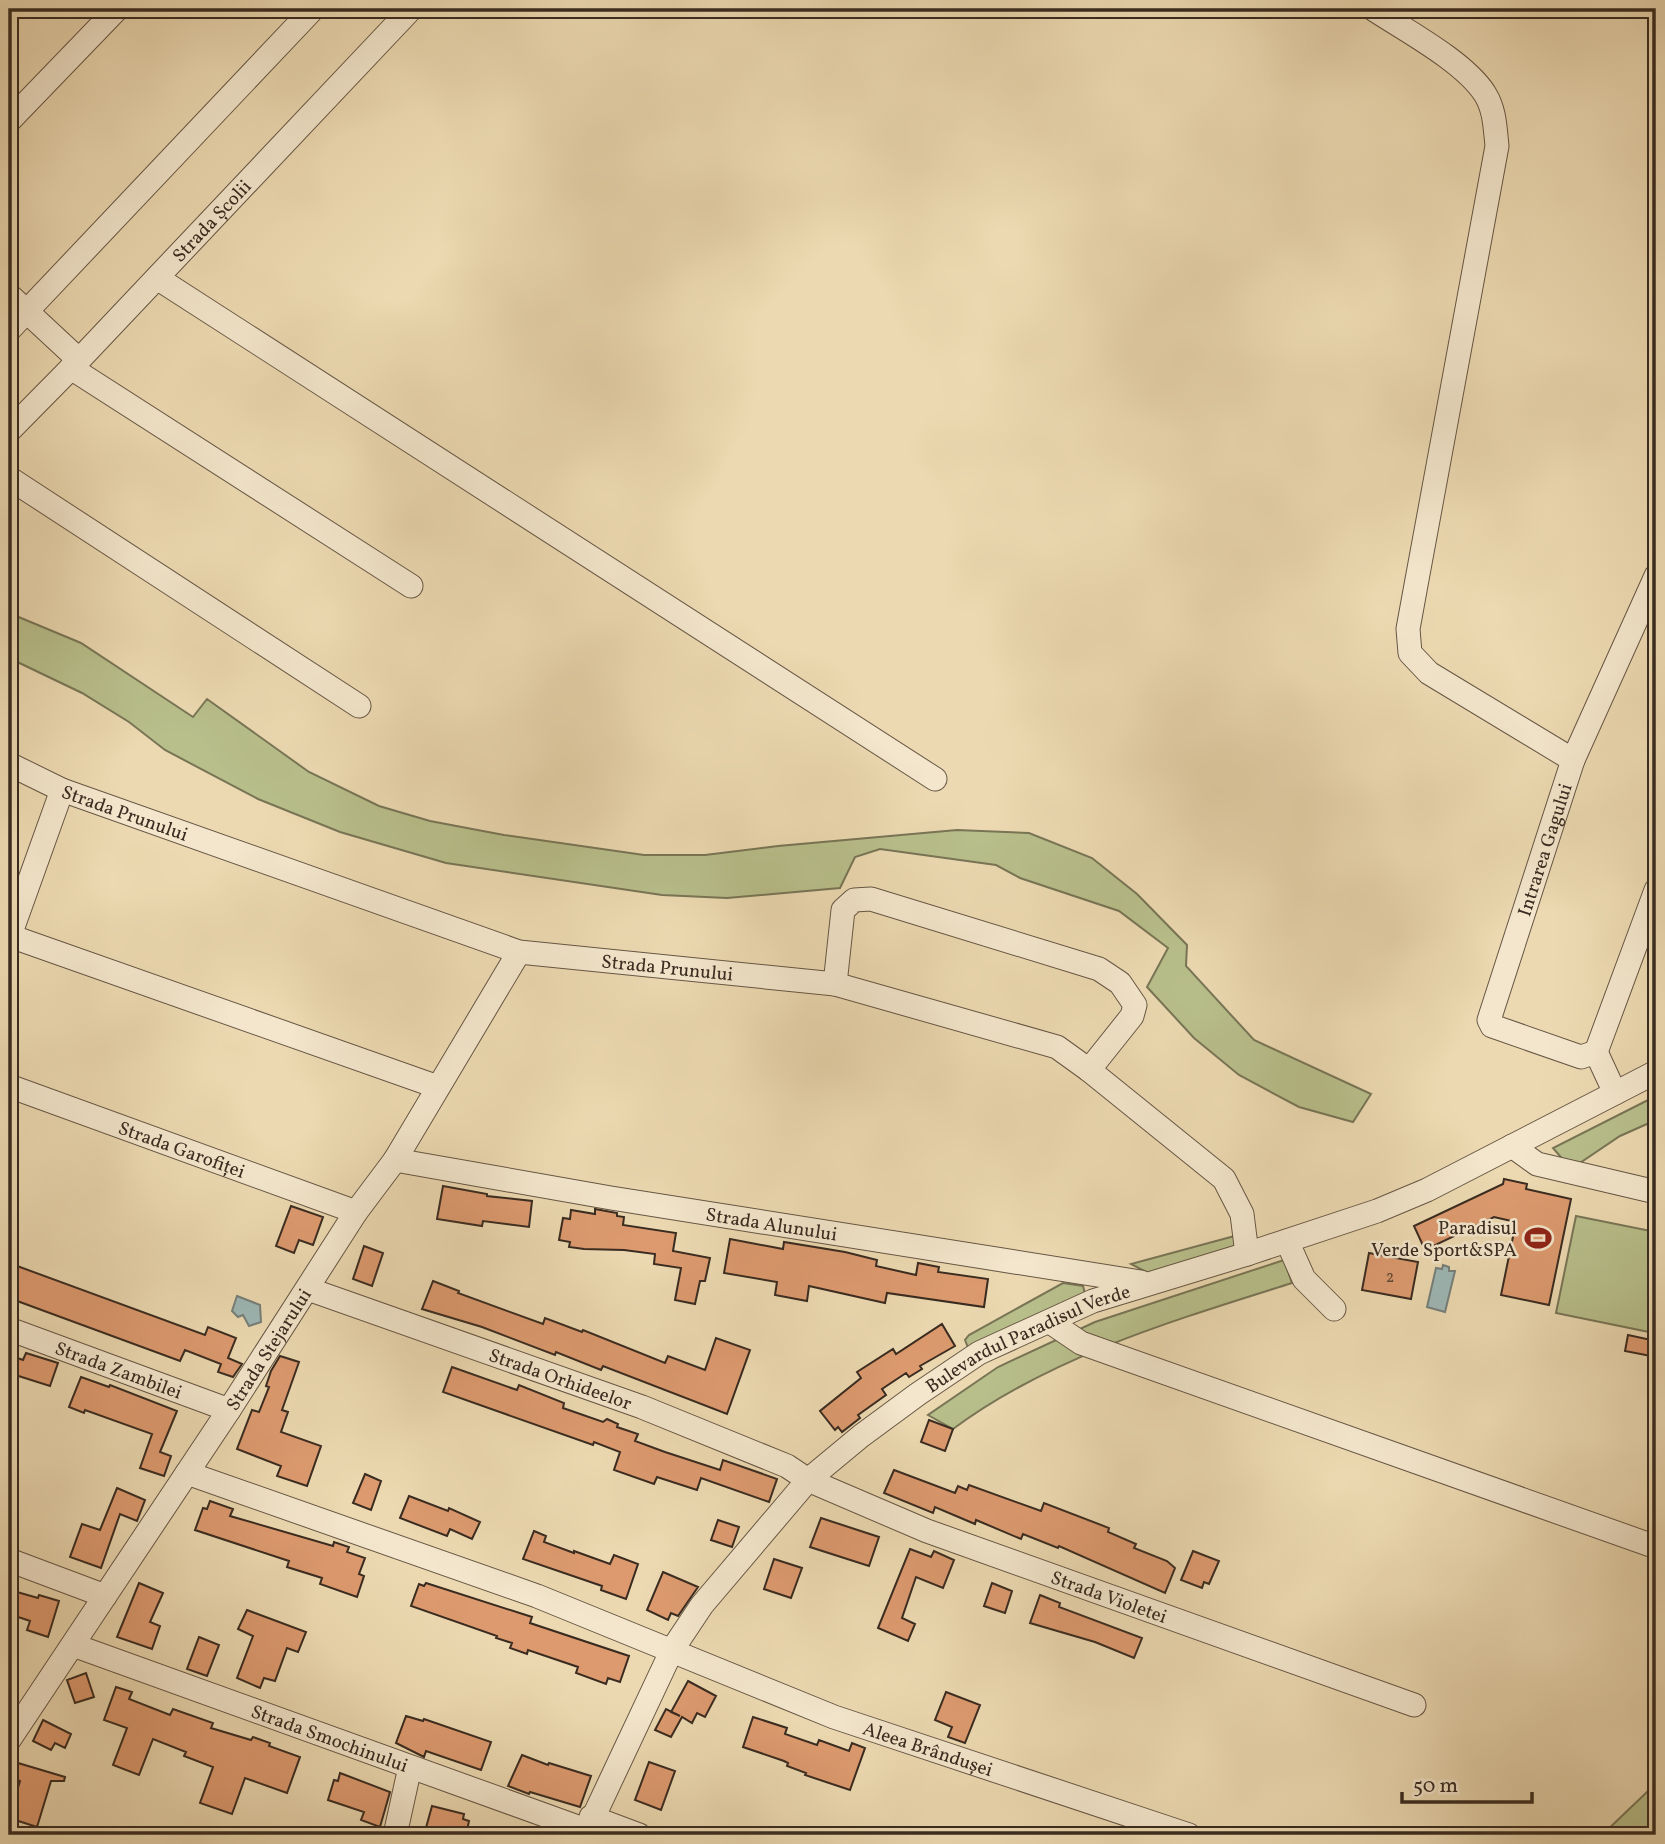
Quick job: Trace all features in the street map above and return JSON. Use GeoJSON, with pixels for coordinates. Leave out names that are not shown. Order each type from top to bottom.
{"type":"FeatureCollection","features":[{"type":"Feature","properties":{"kind":"street"},"geometry":{"type":"LineString","coordinates":[[9,121],[117,9]]}},
{"type":"Feature","properties":{"kind":"street"},"geometry":{"type":"LineString","coordinates":[[9,330],[313,9]]}},
{"type":"Feature","properties":{"kind":"street","name":"Strada Școlii"},"geometry":{"type":"LineString","coordinates":[[9,431],[411,9]]}},
{"type":"Feature","properties":{"kind":"street"},"geometry":{"type":"LineString","coordinates":[[1373,9],[1452,60],[1484,93],[1495,118],[1494,160],[1408,629],[1410,653],[1429,673],[1573,760]]}},
{"type":"Feature","properties":{"kind":"street"},"geometry":{"type":"LineString","coordinates":[[157,278],[935,779]]}},
{"type":"Feature","properties":{"kind":"street"},"geometry":{"type":"LineString","coordinates":[[9,295],[75,364],[411,586]]}},
{"type":"Feature","properties":{"kind":"street"},"geometry":{"type":"LineString","coordinates":[[9,478],[359,706]]}},
{"type":"Feature","properties":{"kind":"street","name":"Intrarea Gagului"},"geometry":{"type":"LineString","coordinates":[[1596,1052],[1581,1057],[1492,1026],[1489,1020],[1573,760],[1656,576]]}},
{"type":"Feature","properties":{"kind":"street","name":"Strada Prunului"},"geometry":{"type":"LineString","coordinates":[[9,764],[62,790],[519,952],[835,984],[1058,1047],[1224,1179],[1242,1214],[1248,1254]]}},
{"type":"Feature","properties":{"kind":"street"},"geometry":{"type":"LineString","coordinates":[[62,790],[9,937],[438,1087]]}},
{"type":"Feature","properties":{"kind":"street"},"geometry":{"type":"LineString","coordinates":[[1615,1093],[1596,1052],[1656,890]]}},
{"type":"Feature","properties":{"kind":"street"},"geometry":{"type":"LineString","coordinates":[[835,984],[843,910],[854,900],[871,899],[1099,970],[1120,983],[1135,1005],[1132,1016],[1089,1070]]}},
{"type":"Feature","properties":{"kind":"street","name":"Strada Stejarului"},"geometry":{"type":"LineString","coordinates":[[9,1740],[229,1410],[356,1212],[395,1160],[519,952]]}},
{"type":"Feature","properties":{"kind":"street","name":"Bulevardul Paradisul Verde"},"geometry":{"type":"LineString","coordinates":[[587,1828],[672,1650],[702,1605],[808,1480],[918,1394],[979,1353],[1093,1301],[1248,1254],[1377,1211],[1415,1195],[1656,1072]]}},
{"type":"Feature","properties":{"kind":"street","name":"Strada Garofiței"},"geometry":{"type":"LineString","coordinates":[[9,1086],[356,1212]]}},
{"type":"Feature","properties":{"kind":"street"},"geometry":{"type":"LineString","coordinates":[[1512,1146],[1537,1164],[1656,1192]]}},
{"type":"Feature","properties":{"kind":"street","name":"Strada Alunului"},"geometry":{"type":"LineString","coordinates":[[395,1160],[625,1200],[1147,1283]]}},
{"type":"Feature","properties":{"kind":"street"},"geometry":{"type":"LineString","coordinates":[[1287,1241],[1304,1279],[1334,1309]]}},
{"type":"Feature","properties":{"kind":"street","name":"Strada Orhideelor"},"geometry":{"type":"LineString","coordinates":[[308,1289],[642,1406],[787,1466],[808,1480]]}},
{"type":"Feature","properties":{"kind":"street"},"geometry":{"type":"LineString","coordinates":[[1050,1322],[1081,1343],[1656,1547]]}},
{"type":"Feature","properties":{"kind":"street","name":"Strada Zambilei"},"geometry":{"type":"LineString","coordinates":[[9,1329],[229,1410]]}},
{"type":"Feature","properties":{"kind":"street"},"geometry":{"type":"LineString","coordinates":[[187,1473],[537,1596],[672,1650]]}},
{"type":"Feature","properties":{"kind":"street","name":"Strada Violetei"},"geometry":{"type":"LineString","coordinates":[[808,1480],[926,1531],[1414,1705]]}},
{"type":"Feature","properties":{"kind":"street"},"geometry":{"type":"LineString","coordinates":[[9,1560],[105,1596]]}},
{"type":"Feature","properties":{"kind":"street","name":"Strada Smochinului"},"geometry":{"type":"LineString","coordinates":[[73,1645],[587,1828],[639,1835]]}},
{"type":"Feature","properties":{"kind":"street","name":"Aleea Brândușei"},"geometry":{"type":"LineString","coordinates":[[672,1650],[760,1689],[834,1717],[1189,1835]]}},
{"type":"Feature","properties":{"kind":"street"},"geometry":{"type":"LineString","coordinates":[[396,1835],[410,1767]]}},
{"type":"Feature","properties":{"kind":"green space"},"geometry":{"type":"Polygon","coordinates":[[[9,613],[81,643],[193,717],[207,699],[309,772],[379,806],[430,821],[504,835],[644,855],[705,855],[957,830],[1029,833],[1092,858],[1137,894],[1187,945],[1186,966],[1254,1040],[1371,1094],[1353,1122],[1299,1107],[1239,1075],[1194,1038],[1147,987],[1168,948],[1119,911],[1020,878],[996,865],[880,849],[855,857],[840,888],[727,898],[662,895],[446,863],[340,832],[258,799],[165,750],[129,722],[82,693],[9,658],[9,613]]]}},
{"type":"Feature","properties":{"kind":"green space"},"geometry":{"type":"Polygon","coordinates":[[[1656,1096],[1656,1120],[1620,1136],[1571,1169],[1553,1148],[1656,1096]]]}},
{"type":"Feature","properties":{"kind":"green space"},"geometry":{"type":"Polygon","coordinates":[[[1576,1216],[1656,1232],[1656,1294],[1649,1332],[1556,1313],[1576,1216]]]}},
{"type":"Feature","properties":{"kind":"green space"},"geometry":{"type":"Polygon","coordinates":[[[1253,1231],[1261,1250],[1156,1277],[1131,1264],[1253,1231]]]}},
{"type":"Feature","properties":{"kind":"green space"},"geometry":{"type":"Polygon","coordinates":[[[1284,1260],[1292,1283],[1160,1326],[1073,1360],[991,1403],[953,1429],[928,1415],[998,1367],[1095,1322],[1284,1260]]]}},
{"type":"Feature","properties":{"kind":"green space"},"geometry":{"type":"Polygon","coordinates":[[[1063,1283],[1083,1286],[1086,1298],[969,1350],[965,1340],[969,1335],[1063,1283]]]}},
{"type":"Feature","properties":{"kind":"green space"},"geometry":{"type":"Polygon","coordinates":[[[1656,1787],[1656,1835],[1602,1835],[1649,1790],[1656,1787]]]}},
{"type":"Feature","properties":{"kind":"water"},"geometry":{"type":"Polygon","coordinates":[[[1443,1265],[1449,1267],[1449,1271],[1455,1271],[1445,1312],[1427,1307],[1436,1268],[1442,1269],[1443,1265]]]}},
{"type":"Feature","properties":{"kind":"water"},"geometry":{"type":"Polygon","coordinates":[[[237,1296],[260,1305],[261,1322],[249,1326],[243,1315],[238,1317],[232,1311],[237,1296]]]}},
{"type":"Feature","properties":{"kind":"building","name":"Paradisul Verde Sport&SPA"},"geometry":{"type":"Polygon","coordinates":[[[1504,1179],[1527,1184],[1526,1189],[1571,1199],[1549,1305],[1501,1295],[1516,1222],[1494,1217],[1425,1250],[1414,1226],[1503,1184],[1504,1179]]]}},
{"type":"Feature","properties":{"kind":"building"},"geometry":{"type":"Polygon","coordinates":[[[443,1186],[487,1196],[532,1201],[529,1227],[483,1221],[482,1226],[437,1219],[443,1186]]]}},
{"type":"Feature","properties":{"kind":"building"},"geometry":{"type":"Polygon","coordinates":[[[291,1206],[323,1217],[313,1245],[299,1240],[294,1253],[276,1246],[291,1206]]]}},
{"type":"Feature","properties":{"kind":"building"},"geometry":{"type":"Polygon","coordinates":[[[595,1209],[624,1217],[623,1225],[676,1233],[673,1251],[710,1258],[705,1281],[700,1281],[695,1304],[675,1300],[681,1268],[654,1264],[655,1254],[569,1247],[570,1242],[559,1240],[563,1218],[570,1219],[571,1210],[595,1214],[595,1209]]]}},
{"type":"Feature","properties":{"kind":"building"},"geometry":{"type":"Polygon","coordinates":[[[730,1239],[783,1249],[784,1242],[845,1252],[877,1260],[876,1266],[916,1275],[918,1263],[939,1267],[938,1272],[988,1279],[984,1307],[887,1293],[885,1303],[809,1286],[807,1301],[775,1295],[777,1282],[724,1273],[730,1239]]]}},
{"type":"Feature","properties":{"kind":"building"},"geometry":{"type":"Polygon","coordinates":[[[364,1246],[383,1253],[372,1286],[353,1279],[364,1246]]]}},
{"type":"Feature","properties":{"kind":"building"},"geometry":{"type":"Polygon","coordinates":[[[1369,1253],[1418,1262],[1411,1299],[1362,1290],[1369,1253]]]}},
{"type":"Feature","properties":{"kind":"building"},"geometry":{"type":"Polygon","coordinates":[[[9,1263],[205,1335],[208,1327],[236,1338],[228,1358],[242,1364],[233,1377],[218,1372],[221,1364],[185,1350],[180,1361],[9,1298],[9,1263]]]}},
{"type":"Feature","properties":{"kind":"building"},"geometry":{"type":"Polygon","coordinates":[[[433,1281],[543,1324],[545,1318],[582,1332],[583,1330],[665,1363],[668,1356],[705,1370],[716,1338],[750,1350],[727,1414],[603,1366],[601,1370],[556,1352],[555,1355],[482,1327],[422,1309],[433,1281]]]}},
{"type":"Feature","properties":{"kind":"building"},"geometry":{"type":"Polygon","coordinates":[[[942,1324],[955,1346],[920,1366],[922,1369],[909,1377],[906,1373],[882,1389],[886,1395],[858,1415],[860,1418],[842,1432],[838,1427],[835,1430],[820,1411],[861,1378],[857,1372],[893,1349],[896,1354],[942,1324]]]}},
{"type":"Feature","properties":{"kind":"building"},"geometry":{"type":"Polygon","coordinates":[[[1628,1335],[1656,1341],[1656,1357],[1625,1351],[1628,1335]]]}},
{"type":"Feature","properties":{"kind":"building"},"geometry":{"type":"Polygon","coordinates":[[[26,1353],[58,1363],[50,1386],[9,1373],[9,1355],[23,1360],[26,1353]]]}},
{"type":"Feature","properties":{"kind":"building"},"geometry":{"type":"Polygon","coordinates":[[[280,1356],[299,1362],[282,1410],[288,1412],[281,1432],[321,1446],[307,1486],[277,1476],[281,1466],[237,1449],[252,1410],[259,1412],[269,1387],[266,1386],[271,1371],[280,1356]]]}},
{"type":"Feature","properties":{"kind":"building"},"geometry":{"type":"Polygon","coordinates":[[[452,1367],[517,1390],[519,1385],[564,1403],[563,1408],[603,1422],[607,1419],[618,1424],[617,1427],[638,1434],[635,1441],[665,1452],[720,1470],[723,1460],[777,1479],[769,1502],[701,1478],[697,1490],[657,1477],[654,1484],[614,1470],[620,1452],[443,1392],[452,1367]]]}},
{"type":"Feature","properties":{"kind":"building"},"geometry":{"type":"Polygon","coordinates":[[[81,1377],[109,1387],[110,1385],[177,1411],[160,1452],[171,1456],[164,1476],[140,1468],[152,1434],[69,1407],[81,1377]]]}},
{"type":"Feature","properties":{"kind":"building"},"geometry":{"type":"Polygon","coordinates":[[[929,1420],[953,1429],[945,1451],[921,1442],[929,1420]]]}},
{"type":"Feature","properties":{"kind":"building"},"geometry":{"type":"Polygon","coordinates":[[[894,1470],[955,1493],[958,1486],[967,1490],[969,1485],[1041,1511],[1044,1503],[1109,1528],[1108,1532],[1136,1544],[1134,1548],[1167,1561],[1175,1568],[1165,1593],[1059,1546],[1058,1548],[1023,1534],[1021,1539],[976,1520],[975,1524],[935,1507],[933,1513],[884,1493],[894,1470]]]}},
{"type":"Feature","properties":{"kind":"building"},"geometry":{"type":"Polygon","coordinates":[[[365,1474],[381,1481],[371,1510],[353,1503],[365,1474]]]}},
{"type":"Feature","properties":{"kind":"building"},"geometry":{"type":"Polygon","coordinates":[[[117,1488],[145,1500],[137,1521],[120,1514],[101,1568],[70,1557],[82,1524],[100,1530],[117,1488]]]}},
{"type":"Feature","properties":{"kind":"building"},"geometry":{"type":"Polygon","coordinates":[[[409,1496],[448,1511],[449,1508],[480,1522],[472,1539],[450,1529],[447,1536],[400,1518],[409,1496]]]}},
{"type":"Feature","properties":{"kind":"building"},"geometry":{"type":"Polygon","coordinates":[[[210,1501],[233,1509],[230,1516],[333,1546],[334,1542],[349,1547],[347,1552],[365,1558],[359,1574],[364,1576],[357,1597],[320,1584],[322,1578],[287,1567],[289,1561],[195,1530],[203,1508],[207,1509],[210,1501]]]}},
{"type":"Feature","properties":{"kind":"building"},"geometry":{"type":"Polygon","coordinates":[[[821,1518],[879,1537],[869,1566],[810,1547],[821,1518]]]}},
{"type":"Feature","properties":{"kind":"building"},"geometry":{"type":"Polygon","coordinates":[[[718,1520],[739,1527],[732,1547],[711,1540],[718,1520]]]}},
{"type":"Feature","properties":{"kind":"building"},"geometry":{"type":"Polygon","coordinates":[[[534,1531],[546,1536],[544,1542],[574,1553],[610,1564],[614,1555],[638,1564],[626,1599],[601,1590],[602,1586],[523,1559],[534,1531]]]}},
{"type":"Feature","properties":{"kind":"building"},"geometry":{"type":"Polygon","coordinates":[[[910,1549],[931,1557],[934,1551],[954,1560],[943,1588],[916,1577],[902,1618],[915,1624],[908,1641],[878,1628],[910,1549]]]}},
{"type":"Feature","properties":{"kind":"building"},"geometry":{"type":"Polygon","coordinates":[[[1193,1551],[1219,1561],[1209,1584],[1204,1582],[1202,1588],[1181,1580],[1193,1551]]]}},
{"type":"Feature","properties":{"kind":"building"},"geometry":{"type":"Polygon","coordinates":[[[774,1559],[802,1568],[791,1598],[764,1589],[774,1559]]]}},
{"type":"Feature","properties":{"kind":"building"},"geometry":{"type":"Polygon","coordinates":[[[663,1572],[698,1587],[678,1616],[671,1613],[668,1620],[647,1610],[663,1572]]]}},
{"type":"Feature","properties":{"kind":"building"},"geometry":{"type":"Polygon","coordinates":[[[139,1583],[163,1593],[150,1622],[160,1626],[152,1649],[117,1637],[139,1583]]]}},
{"type":"Feature","properties":{"kind":"building"},"geometry":{"type":"Polygon","coordinates":[[[426,1583],[532,1617],[530,1623],[629,1656],[620,1682],[608,1678],[606,1684],[576,1673],[578,1667],[528,1650],[527,1654],[510,1648],[512,1643],[496,1638],[497,1636],[411,1606],[419,1584],[424,1586],[426,1583]]]}},
{"type":"Feature","properties":{"kind":"building"},"geometry":{"type":"Polygon","coordinates":[[[992,1583],[1012,1591],[1005,1613],[984,1606],[992,1583]]]}},
{"type":"Feature","properties":{"kind":"building"},"geometry":{"type":"Polygon","coordinates":[[[17,1592],[59,1601],[48,1637],[27,1630],[30,1621],[9,1614],[17,1592]]]}},
{"type":"Feature","properties":{"kind":"building"},"geometry":{"type":"Polygon","coordinates":[[[1040,1595],[1060,1603],[1059,1607],[1142,1638],[1134,1658],[1095,1642],[1030,1623],[1040,1595]]]}},
{"type":"Feature","properties":{"kind":"building"},"geometry":{"type":"Polygon","coordinates":[[[247,1610],[306,1632],[298,1652],[287,1648],[275,1681],[264,1678],[260,1688],[237,1678],[253,1636],[238,1629],[247,1610]]]}},
{"type":"Feature","properties":{"kind":"building"},"geometry":{"type":"Polygon","coordinates":[[[199,1637],[219,1645],[207,1676],[187,1669],[199,1637]]]}},
{"type":"Feature","properties":{"kind":"building"},"geometry":{"type":"Polygon","coordinates":[[[86,1673],[94,1697],[75,1703],[67,1680],[86,1673]]]}},
{"type":"Feature","properties":{"kind":"building"},"geometry":{"type":"Polygon","coordinates":[[[688,1681],[716,1696],[705,1717],[697,1713],[692,1723],[682,1717],[671,1737],[655,1730],[666,1709],[671,1712],[688,1681]]]}},
{"type":"Feature","properties":{"kind":"building"},"geometry":{"type":"Polygon","coordinates":[[[116,1687],[132,1692],[129,1699],[170,1715],[173,1709],[213,1723],[211,1728],[251,1740],[253,1737],[300,1757],[287,1793],[245,1778],[232,1814],[200,1803],[213,1767],[184,1756],[186,1752],[153,1739],[139,1775],[113,1765],[127,1728],[104,1720],[116,1687]]]}},
{"type":"Feature","properties":{"kind":"building"},"geometry":{"type":"Polygon","coordinates":[[[946,1692],[980,1705],[965,1743],[948,1737],[952,1727],[935,1720],[946,1692]]]}},
{"type":"Feature","properties":{"kind":"building"},"geometry":{"type":"Polygon","coordinates":[[[406,1716],[423,1721],[424,1719],[491,1742],[481,1770],[426,1751],[424,1757],[396,1743],[406,1716]]]}},
{"type":"Feature","properties":{"kind":"building"},"geometry":{"type":"Polygon","coordinates":[[[753,1717],[787,1728],[785,1734],[817,1745],[819,1740],[849,1751],[852,1743],[865,1748],[850,1790],[805,1775],[806,1773],[787,1766],[788,1763],[784,1761],[743,1747],[753,1717]]]}},
{"type":"Feature","properties":{"kind":"building"},"geometry":{"type":"Polygon","coordinates":[[[43,1720],[71,1734],[65,1748],[55,1743],[51,1750],[33,1741],[43,1720]]]}},
{"type":"Feature","properties":{"kind":"building"},"geometry":{"type":"Polygon","coordinates":[[[522,1755],[591,1776],[580,1807],[508,1786],[522,1755]]]}},
{"type":"Feature","properties":{"kind":"building"},"geometry":{"type":"Polygon","coordinates":[[[649,1762],[675,1771],[661,1810],[635,1800],[649,1762]]]}},
{"type":"Feature","properties":{"kind":"building"},"geometry":{"type":"Polygon","coordinates":[[[18,1763],[65,1777],[64,1781],[51,1781],[37,1827],[9,1818],[20,1781],[13,1778],[18,1763]]]}},
{"type":"Feature","properties":{"kind":"building"},"geometry":{"type":"Polygon","coordinates":[[[340,1773],[390,1792],[380,1827],[361,1820],[364,1812],[328,1800],[334,1780],[338,1781],[340,1773]]]}},
{"type":"Feature","properties":{"kind":"building"},"geometry":{"type":"Polygon","coordinates":[[[432,1806],[464,1814],[463,1819],[469,1821],[466,1835],[424,1835],[432,1806]]]}},
{"type":"Feature","properties":{"kind":"place","name":"Paradisul Verde Sport&SPA"},"geometry":{"type":"Point","coordinates":[1538,1238]}}]}
